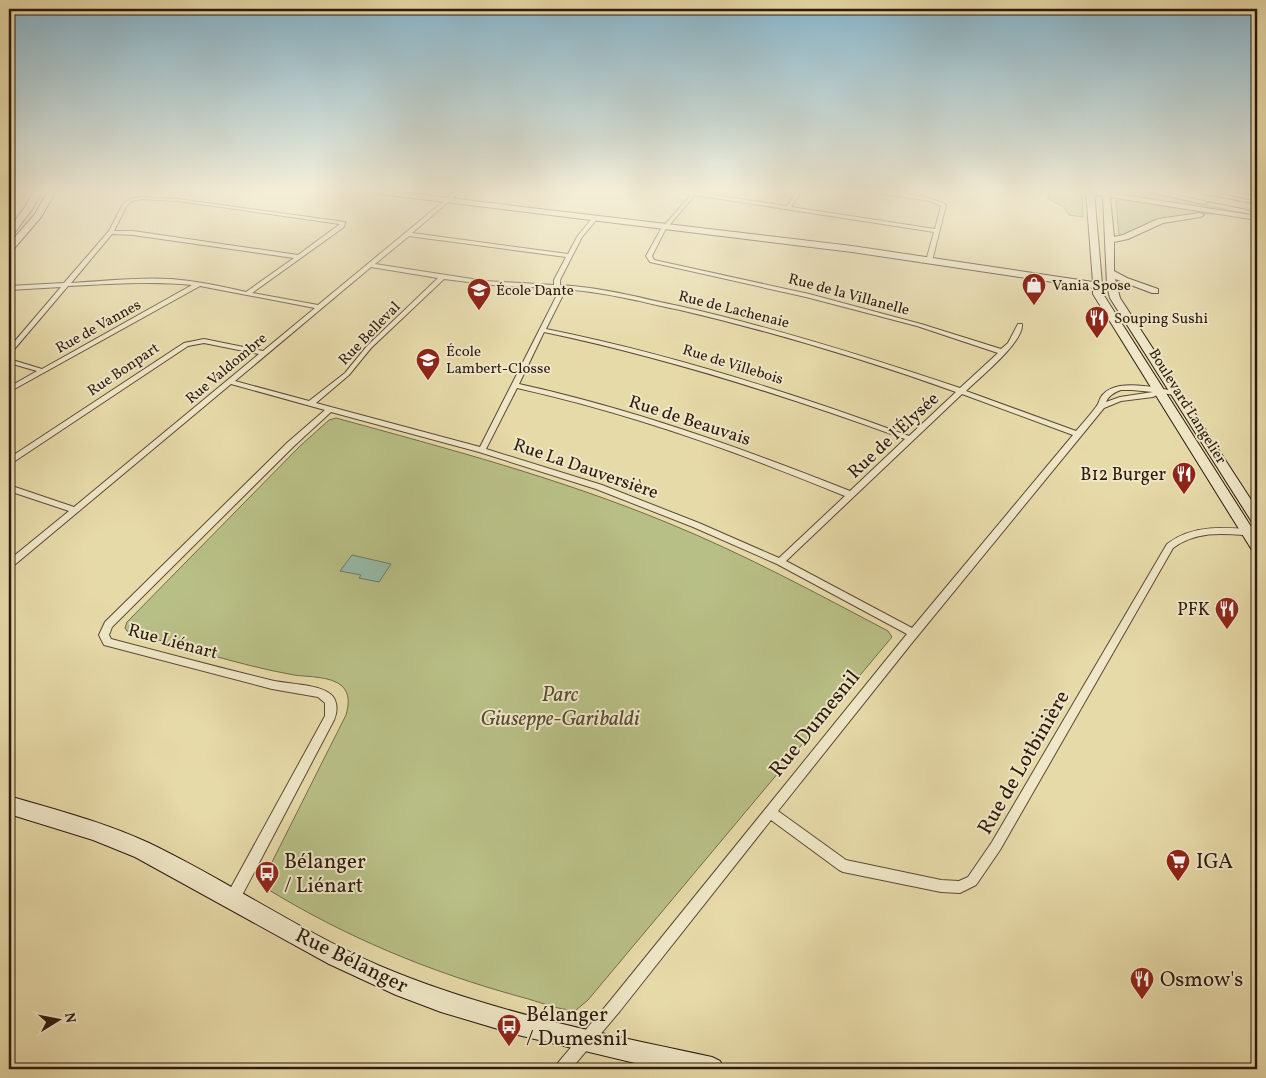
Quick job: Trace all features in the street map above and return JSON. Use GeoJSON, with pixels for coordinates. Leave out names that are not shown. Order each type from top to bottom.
{"type":"FeatureCollection","features":[{"type":"Feature","properties":{"kind":"main road"},"geometry":{"type":"LineString","coordinates":[[789,241],[852,249],[1113,291]]}},
{"type":"Feature","properties":{"kind":"main road","name":"Boulevard Langelier"},"geometry":{"type":"LineString","coordinates":[[1094,241],[1097,288],[1120,330],[1253,533],[1257,547]]}},
{"type":"Feature","properties":{"kind":"main road","name":"Boulevard Langelier"},"geometry":{"type":"LineString","coordinates":[[1110,241],[1110,272],[1113,291],[1124,316],[1257,519]]}},
{"type":"Feature","properties":{"kind":"main road"},"geometry":{"type":"LineString","coordinates":[[1110,272],[1124,280],[1155,291]]}},
{"type":"Feature","properties":{"kind":"main road","name":"Rue Bélanger"},"geometry":{"type":"LineString","coordinates":[[9,805],[116,838],[185,872],[308,942],[404,987],[540,1030],[712,1069]]}},
{"type":"Feature","properties":{"kind":"street"},"geometry":{"type":"LineString","coordinates":[[9,352],[103,241]]}},
{"type":"Feature","properties":{"kind":"street"},"geometry":{"type":"LineString","coordinates":[[191,241],[300,257]]}},
{"type":"Feature","properties":{"kind":"street"},"geometry":{"type":"LineString","coordinates":[[247,294],[321,241]]}},
{"type":"Feature","properties":{"kind":"street","name":"Rue Valdombre"},"geometry":{"type":"LineString","coordinates":[[9,565],[399,241]]}},
{"type":"Feature","properties":{"kind":"street"},"geometry":{"type":"LineString","coordinates":[[462,241],[570,256]]}},
{"type":"Feature","properties":{"kind":"street"},"geometry":{"type":"LineString","coordinates":[[482,450],[562,293],[558,286],[558,280],[578,241]]}},
{"type":"Feature","properties":{"kind":"street","name":"Rue de la Villanelle"},"geometry":{"type":"LineString","coordinates":[[654,241],[649,256],[655,262],[807,295],[911,323],[1003,352]]}},
{"type":"Feature","properties":{"kind":"street"},"geometry":{"type":"LineString","coordinates":[[929,261],[935,241]]}},
{"type":"Feature","properties":{"kind":"street","name":"Rue de Lachenaie"},"geometry":{"type":"LineString","coordinates":[[370,265],[502,284],[558,286],[647,301],[754,326],[847,353],[962,390],[1078,434]]}},
{"type":"Feature","properties":{"kind":"street","name":"Rue Belleval"},"geometry":{"type":"LineString","coordinates":[[310,404],[347,374],[369,347],[443,276]]}},
{"type":"Feature","properties":{"kind":"street"},"geometry":{"type":"LineString","coordinates":[[9,288],[155,281],[199,284],[320,307]]}},
{"type":"Feature","properties":{"kind":"street","name":"Rue de Vannes"},"geometry":{"type":"LineString","coordinates":[[9,390],[199,284]]}},
{"type":"Feature","properties":{"kind":"street","name":"Rue de l'Élysée"},"geometry":{"type":"LineString","coordinates":[[780,562],[1003,352],[1014,340],[1020,325]]}},
{"type":"Feature","properties":{"kind":"street","name":"Rue de Villebois"},"geometry":{"type":"LineString","coordinates":[[542,330],[617,346],[704,369],[786,394],[911,439]]}},
{"type":"Feature","properties":{"kind":"street","name":"Rue Bonpart"},"geometry":{"type":"LineString","coordinates":[[9,461],[186,344],[204,342],[264,353]]}},
{"type":"Feature","properties":{"kind":"street"},"geometry":{"type":"LineString","coordinates":[[9,362],[43,371]]}},
{"type":"Feature","properties":{"kind":"street","name":"Rue La Dauversière"},"geometry":{"type":"LineString","coordinates":[[230,382],[482,450],[574,478],[696,525],[780,562],[914,633]]}},
{"type":"Feature","properties":{"kind":"street","name":"Rue de Beauvais"},"geometry":{"type":"LineString","coordinates":[[515,385],[565,397],[692,435],[741,452],[850,495]]}},
{"type":"Feature","properties":{"kind":"street","name":"Rue Dumesnil"},"geometry":{"type":"LineString","coordinates":[[562,1069],[914,633],[1101,406],[1120,399],[1153,395],[1160,391],[1175,392]]}},
{"type":"Feature","properties":{"kind":"street","name":"Rue Liénart"},"geometry":{"type":"LineString","coordinates":[[233,898],[330,717],[331,701],[327,696],[320,693],[272,685],[108,642],[104,634],[108,625],[291,444],[330,409]]}},
{"type":"Feature","properties":{"kind":"street"},"geometry":{"type":"LineString","coordinates":[[9,488],[75,510]]}},
{"type":"Feature","properties":{"kind":"street","name":"Rue de Lotbinière"},"geometry":{"type":"LineString","coordinates":[[770,812],[843,866],[941,886],[960,887],[967,884],[976,876],[996,846],[1170,546],[1185,535],[1196,532],[1253,533]]}},
{"type":"Feature","properties":{"kind":"green space","name":"Parc Giuseppe-Garibaldi"},"geometry":{"type":"Polygon","coordinates":[[[336,418],[504,465],[586,492],[668,523],[807,588],[888,631],[892,637],[588,1000],[576,1010],[563,1009],[487,987],[421,964],[326,922],[264,887],[266,874],[346,715],[348,696],[346,692],[342,686],[332,680],[294,675],[252,666],[127,631],[125,628],[127,622],[300,446],[329,420],[336,418]]]}},
{"type":"Feature","properties":{"kind":"shaded area"},"geometry":{"type":"Polygon","coordinates":[[[352,555],[391,564],[379,582],[359,578],[361,575],[340,571],[352,555]]]}},
{"type":"Feature","properties":{"kind":"place","name":"Vania Spose"},"geometry":{"type":"Point","coordinates":[1034,306]}},
{"type":"Feature","properties":{"kind":"place","name":"École Dante"},"geometry":{"type":"Point","coordinates":[479,311]}},
{"type":"Feature","properties":{"kind":"place","name":"Souping Sushi"},"geometry":{"type":"Point","coordinates":[1097,339]}},
{"type":"Feature","properties":{"kind":"place","name":"École Lambert-Closse"},"geometry":{"type":"Point","coordinates":[428,381]}},
{"type":"Feature","properties":{"kind":"place","name":"B12 Burger"},"geometry":{"type":"Point","coordinates":[1184,495]}},
{"type":"Feature","properties":{"kind":"place","name":"PFK"},"geometry":{"type":"Point","coordinates":[1227,630]}},
{"type":"Feature","properties":{"kind":"place","name":"IGA"},"geometry":{"type":"Point","coordinates":[1178,882]}},
{"type":"Feature","properties":{"kind":"place","name":"Bélanger / Liénart"},"geometry":{"type":"Point","coordinates":[267,894]}},
{"type":"Feature","properties":{"kind":"place","name":"Osmow's"},"geometry":{"type":"Point","coordinates":[1142,1000]}},
{"type":"Feature","properties":{"kind":"place","name":"Bélanger / Dumesnil"},"geometry":{"type":"Point","coordinates":[509,1047]}}]}
